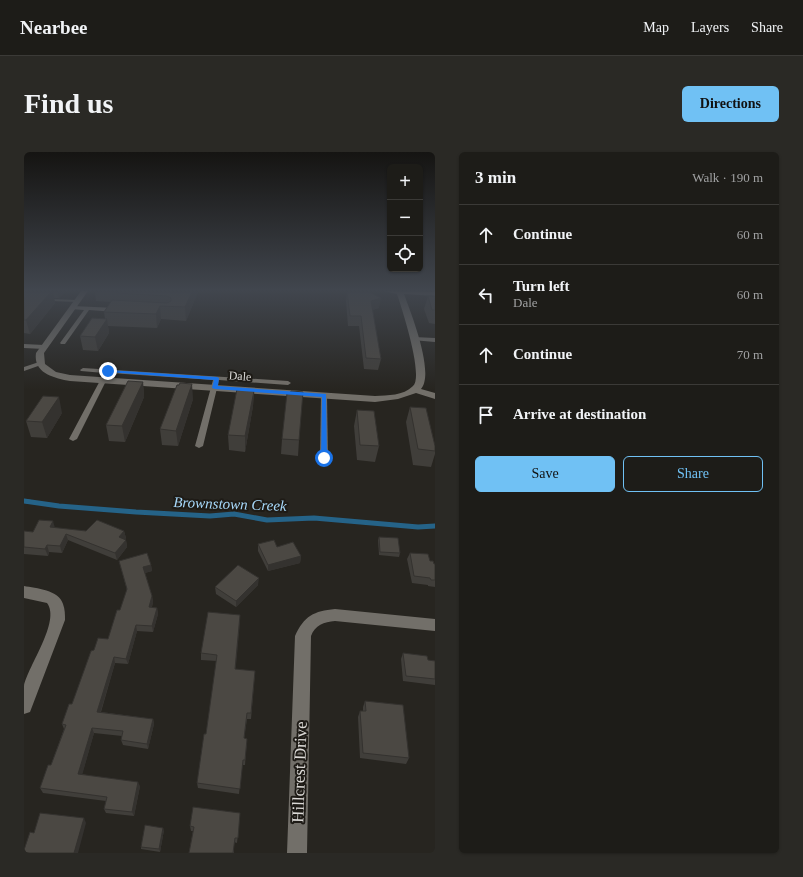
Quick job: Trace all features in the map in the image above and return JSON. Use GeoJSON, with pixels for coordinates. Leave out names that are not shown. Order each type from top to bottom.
{"type":"FeatureCollection","features":[{"type":"Feature","properties":{"kind":"street"},"geometry":{"type":"LineString","coordinates":[[41,366],[38,359],[44,347],[61,324]]}},
{"type":"Feature","properties":{"kind":"street"},"geometry":{"type":"LineString","coordinates":[[409,324],[422,375],[421,382],[414,390],[435,396]]}},
{"type":"Feature","properties":{"kind":"street","name":"Dale"},"geometry":{"type":"LineString","coordinates":[[41,366],[48,372],[63,377],[104,380],[216,383],[324,396],[388,398],[407,394],[414,390]]}},
{"type":"Feature","properties":{"kind":"street"},"geometry":{"type":"LineString","coordinates":[[24,592],[46,596],[56,604],[58,620],[24,706]]}},
{"type":"Feature","properties":{"kind":"street","name":"Hillcrest Drive"},"geometry":{"type":"LineString","coordinates":[[297,853],[303,636],[306,628],[311,621],[322,616],[335,615],[435,625]]}},
{"type":"Feature","properties":{"kind":"lane"},"geometry":{"type":"LineString","coordinates":[[63,343],[76,324]]}},
{"type":"Feature","properties":{"kind":"lane"},"geometry":{"type":"LineString","coordinates":[[414,339],[435,340]]}},
{"type":"Feature","properties":{"kind":"lane"},"geometry":{"type":"LineString","coordinates":[[24,346],[44,347]]}},
{"type":"Feature","properties":{"kind":"lane"},"geometry":{"type":"LineString","coordinates":[[24,369],[41,366]]}},
{"type":"Feature","properties":{"kind":"lane"},"geometry":{"type":"LineString","coordinates":[[83,370],[108,371],[216,383],[288,383]]}},
{"type":"Feature","properties":{"kind":"lane"},"geometry":{"type":"LineString","coordinates":[[73,439],[108,371]]}},
{"type":"Feature","properties":{"kind":"lane"},"geometry":{"type":"LineString","coordinates":[[199,446],[216,383]]}},
{"type":"Feature","properties":{"kind":"lane"},"geometry":{"type":"LineString","coordinates":[[324,396],[324,458]]}},
{"type":"Feature","properties":{"kind":"building"},"geometry":{"type":"Polygon","coordinates":[[[88,324],[104,324],[95,337],[80,336],[88,324]]]}},
{"type":"Feature","properties":{"kind":"building"},"geometry":{"type":"Polygon","coordinates":[[[362,324],[375,324],[381,359],[366,358],[362,324]]]}},
{"type":"Feature","properties":{"kind":"building"},"geometry":{"type":"Polygon","coordinates":[[[128,381],[143,382],[122,426],[106,425],[128,381]]]}},
{"type":"Feature","properties":{"kind":"building"},"geometry":{"type":"Polygon","coordinates":[[[180,383],[192,384],[176,431],[160,429],[177,385],[180,383]]]}},
{"type":"Feature","properties":{"kind":"building"},"geometry":{"type":"Polygon","coordinates":[[[237,389],[254,391],[245,436],[228,435],[237,389]]]}},
{"type":"Feature","properties":{"kind":"building"},"geometry":{"type":"Polygon","coordinates":[[[291,391],[303,392],[299,440],[282,439],[287,393],[290,393],[291,391]]]}},
{"type":"Feature","properties":{"kind":"building"},"geometry":{"type":"Polygon","coordinates":[[[43,396],[59,397],[42,422],[26,421],[43,396]]]}},
{"type":"Feature","properties":{"kind":"building"},"geometry":{"type":"Polygon","coordinates":[[[410,407],[426,408],[435,451],[418,449],[410,407]]]}},
{"type":"Feature","properties":{"kind":"building"},"geometry":{"type":"Polygon","coordinates":[[[357,410],[374,411],[379,446],[360,445],[357,410]]]}},
{"type":"Feature","properties":{"kind":"building"},"geometry":{"type":"Polygon","coordinates":[[[39,520],[53,521],[50,527],[86,531],[97,520],[124,531],[119,537],[126,540],[115,553],[66,534],[60,546],[47,545],[45,549],[24,547],[24,531],[33,532],[39,520]]]}},
{"type":"Feature","properties":{"kind":"building"},"geometry":{"type":"Polygon","coordinates":[[[379,537],[398,538],[400,553],[380,552],[379,537]]]}},
{"type":"Feature","properties":{"kind":"building"},"geometry":{"type":"Polygon","coordinates":[[[274,540],[277,547],[293,542],[301,556],[268,565],[258,544],[274,540]]]}},
{"type":"Feature","properties":{"kind":"building"},"geometry":{"type":"Polygon","coordinates":[[[147,553],[151,565],[143,567],[152,596],[149,607],[157,608],[152,626],[136,625],[126,659],[114,657],[97,712],[153,719],[147,744],[121,740],[123,731],[92,728],[78,774],[138,782],[132,812],[104,809],[107,797],[40,788],[48,765],[51,765],[66,725],[62,724],[69,704],[72,704],[91,651],[94,650],[98,638],[108,639],[117,610],[120,610],[127,589],[119,561],[147,553]]]}},
{"type":"Feature","properties":{"kind":"building"},"geometry":{"type":"Polygon","coordinates":[[[410,553],[428,554],[430,561],[433,561],[435,564],[435,580],[414,576],[410,553]]]}},
{"type":"Feature","properties":{"kind":"building"},"geometry":{"type":"Polygon","coordinates":[[[238,565],[259,578],[236,601],[215,587],[238,565]]]}},
{"type":"Feature","properties":{"kind":"building"},"geometry":{"type":"Polygon","coordinates":[[[208,612],[240,615],[235,669],[255,671],[251,713],[247,713],[244,738],[247,739],[240,789],[197,783],[204,734],[206,734],[217,655],[201,653],[208,612]]]}},
{"type":"Feature","properties":{"kind":"building"},"geometry":{"type":"Polygon","coordinates":[[[403,653],[427,656],[428,660],[435,661],[435,679],[406,676],[403,653]]]}},
{"type":"Feature","properties":{"kind":"building"},"geometry":{"type":"Polygon","coordinates":[[[365,701],[403,705],[409,758],[363,753],[360,711],[366,711],[365,701]]]}},
{"type":"Feature","properties":{"kind":"building"},"geometry":{"type":"Polygon","coordinates":[[[193,807],[240,813],[238,838],[235,838],[233,853],[189,853],[194,827],[190,826],[193,807]]]}},
{"type":"Feature","properties":{"kind":"building"},"geometry":{"type":"Polygon","coordinates":[[[40,813],[84,818],[74,853],[24,853],[30,832],[34,833],[40,813]]]}},
{"type":"Feature","properties":{"kind":"building"},"geometry":{"type":"Polygon","coordinates":[[[145,825],[163,828],[159,849],[141,847],[145,825]]]}},
{"type":"Feature","properties":{"kind":"waterway","name":"Brownstown Creek"},"geometry":{"type":"LineString","coordinates":[[24,501],[59,506],[136,512],[210,516],[234,514],[267,520],[314,518],[418,527],[435,526]]}},
{"type":"Feature","properties":{"kind":"route"},"geometry":{"type":"LineString","coordinates":[[108,371],[217,378],[215,388],[324,396],[324,458]]}}]}
